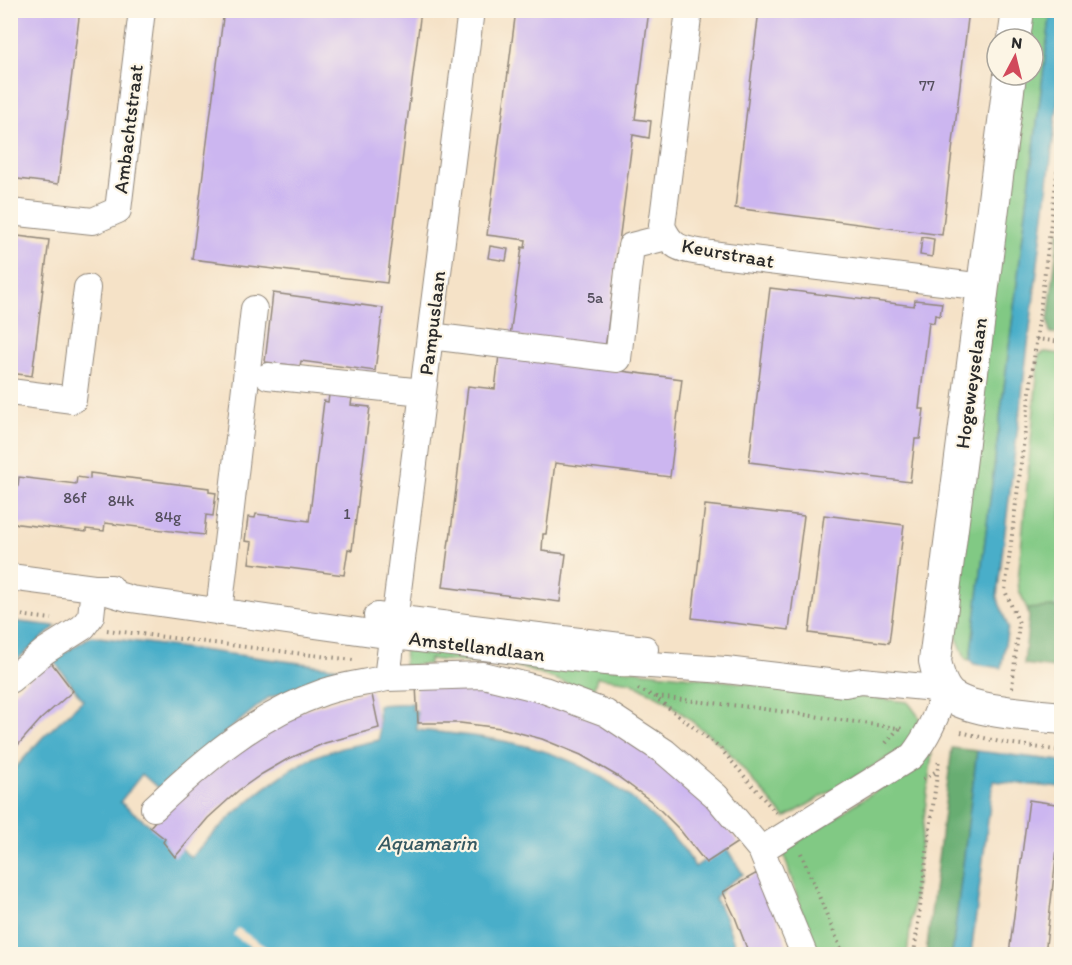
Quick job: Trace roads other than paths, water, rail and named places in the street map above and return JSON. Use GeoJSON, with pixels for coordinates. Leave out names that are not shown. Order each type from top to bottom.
{"type":"FeatureCollection","features":[{"type":"Feature","properties":{"kind":"main road"},"geometry":{"type":"LineString","coordinates":[[1016,27],[1018,10]]}},
{"type":"Feature","properties":{"kind":"main road","name":"Hogeweyselaan"},"geometry":{"type":"LineString","coordinates":[[945,689],[935,662],[937,640],[1009,87]]}},
{"type":"Feature","properties":{"kind":"main road","name":"Amstellandlaan"},"geometry":{"type":"LineString","coordinates":[[945,689],[954,698],[971,704],[1062,718]]}},
{"type":"Feature","properties":{"kind":"street","name":"Ambachtstraat"},"geometry":{"type":"LineString","coordinates":[[10,212],[93,221],[118,210],[142,10]]}},
{"type":"Feature","properties":{"kind":"street","name":"Pampuslaan"},"geometry":{"type":"LineString","coordinates":[[394,627],[471,10]]}},
{"type":"Feature","properties":{"kind":"street","name":"Keurstraat"},"geometry":{"type":"LineString","coordinates":[[689,10],[662,225],[667,237],[675,246],[711,254],[984,287]]}},
{"type":"Feature","properties":{"kind":"street"},"geometry":{"type":"LineString","coordinates":[[430,336],[618,359],[631,246],[667,237]]}},
{"type":"Feature","properties":{"kind":"street"},"geometry":{"type":"LineString","coordinates":[[10,392],[73,400],[87,288]]}},
{"type":"Feature","properties":{"kind":"street"},"geometry":{"type":"LineString","coordinates":[[220,605],[254,309]]}},
{"type":"Feature","properties":{"kind":"street"},"geometry":{"type":"LineString","coordinates":[[268,376],[423,393]]}},
{"type":"Feature","properties":{"kind":"street","name":"Amstellandlaan"},"geometry":{"type":"LineString","coordinates":[[10,577],[94,588],[132,588],[220,605],[394,627],[605,662],[726,670],[845,684],[862,681],[945,689]]}},
{"type":"Feature","properties":{"kind":"street"},"geometry":{"type":"LineString","coordinates":[[10,680],[45,651],[83,627],[91,616],[94,588]]}},
{"type":"Feature","properties":{"kind":"street"},"geometry":{"type":"LineString","coordinates":[[388,671],[394,627]]}},
{"type":"Feature","properties":{"kind":"street"},"geometry":{"type":"LineString","coordinates":[[154,808],[198,767],[269,716],[325,692],[388,671],[483,675],[544,690],[606,713],[664,752],[716,796],[761,850],[804,954]]}},
{"type":"Feature","properties":{"kind":"street"},"geometry":{"type":"LineString","coordinates":[[761,850],[912,756],[939,711],[945,689]]}},
{"type":"Feature","properties":{"kind":"water"},"geometry":{"type":"Polygon","coordinates":[[[1051,11],[1061,11],[1061,77],[997,597],[1008,627],[1001,668],[974,664],[970,660],[1042,87],[1045,87],[1045,59],[1051,11]]]}},
{"type":"Feature","properties":{"kind":"water"},"geometry":{"type":"Polygon","coordinates":[[[11,621],[56,626],[11,665],[11,621]]]}},
{"type":"Feature","properties":{"kind":"water","name":"Aquamarin"},"geometry":{"type":"Polygon","coordinates":[[[91,636],[354,670],[268,698],[158,788],[142,774],[120,802],[191,857],[248,802],[296,767],[328,752],[379,740],[378,705],[413,703],[412,710],[417,711],[417,730],[515,743],[544,751],[600,776],[627,794],[660,824],[682,847],[695,867],[721,849],[727,849],[743,874],[723,888],[715,899],[725,917],[738,954],[11,954],[10,774],[43,737],[83,700],[53,660],[91,636]]]}},
{"type":"Feature","properties":{"kind":"water"},"geometry":{"type":"Polygon","coordinates":[[[977,751],[1061,761],[1061,788],[993,781],[971,954],[952,954],[977,751]]]}}]}
